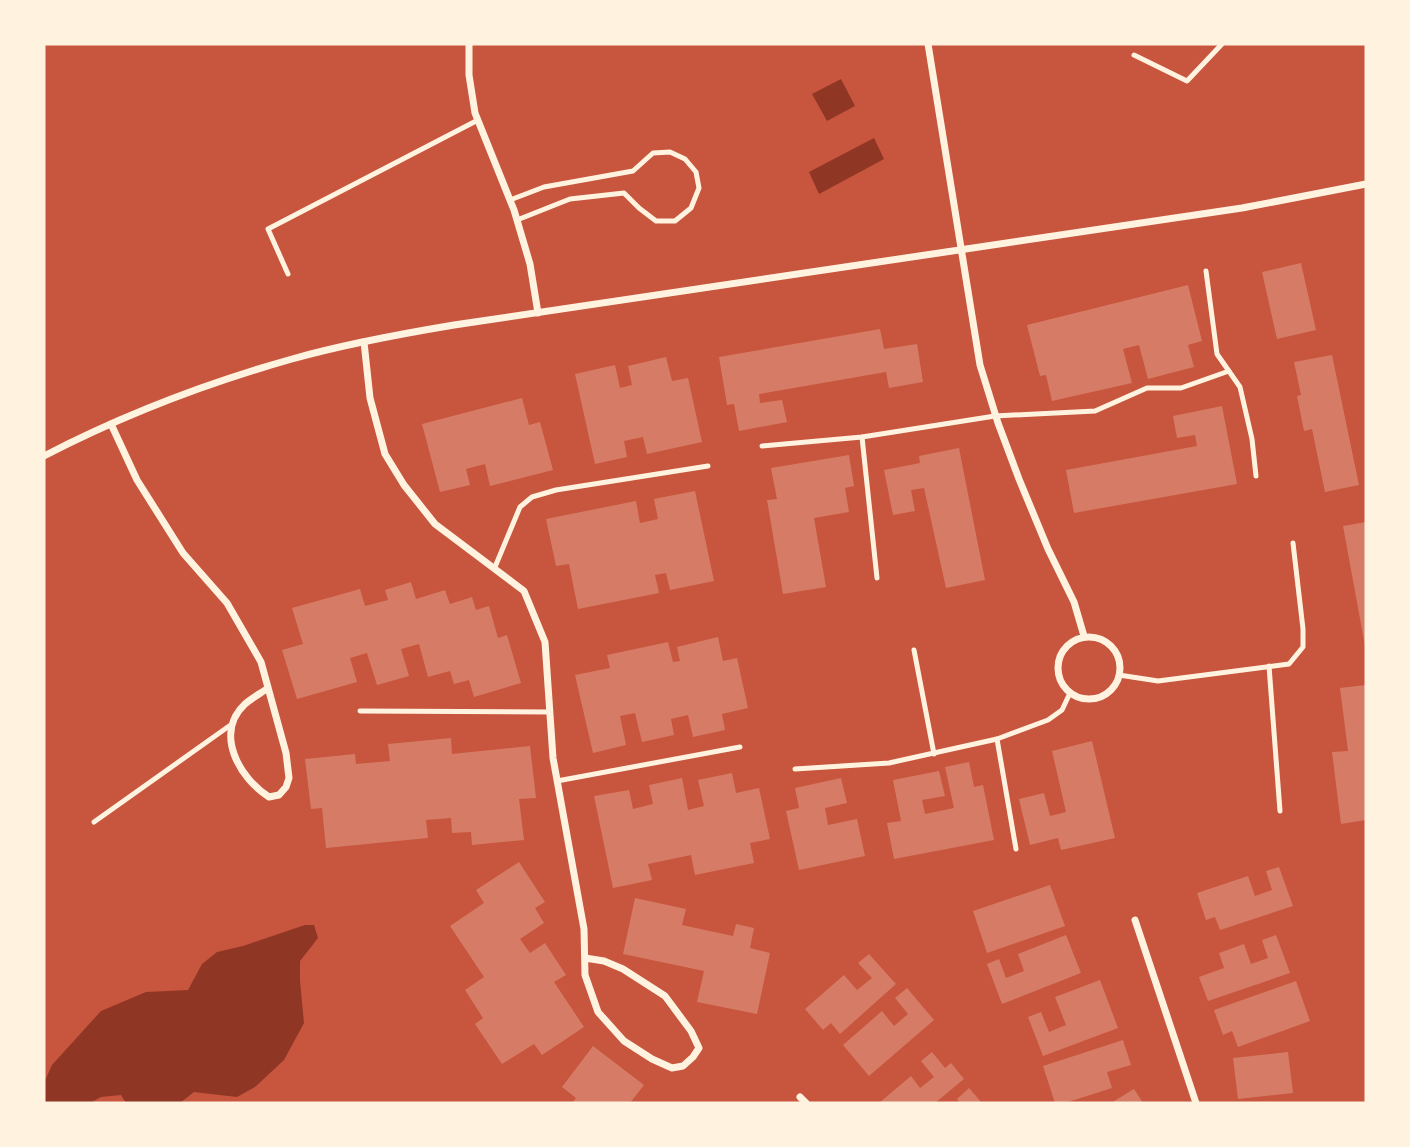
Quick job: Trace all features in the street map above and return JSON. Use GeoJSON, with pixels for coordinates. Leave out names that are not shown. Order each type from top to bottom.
{"type":"FeatureCollection","features":[{"type":"Feature","properties":{"kind":"street"},"geometry":{"type":"LineString","coordinates":[[469,44],[471,94],[478,120],[517,220],[530,264],[538,313]]}},
{"type":"Feature","properties":{"kind":"street"},"geometry":{"type":"LineString","coordinates":[[928,44],[980,365],[1018,480],[1074,602],[1084,636]]}},
{"type":"Feature","properties":{"kind":"street"},"geometry":{"type":"LineString","coordinates":[[44,456],[111,424],[227,379],[294,358],[364,342],[454,325],[1242,208],[1366,184]]}},
{"type":"Feature","properties":{"kind":"street"},"geometry":{"type":"LineString","coordinates":[[364,342],[370,398],[385,454],[404,485],[435,524],[524,591],[545,642],[553,758],[584,929],[585,975],[598,1012],[624,1041],[652,1059],[672,1068],[683,1066],[693,1057],[699,1048],[691,1031],[665,996],[624,969],[604,961],[585,958]]}},
{"type":"Feature","properties":{"kind":"street"},"geometry":{"type":"LineString","coordinates":[[111,424],[137,480],[183,553],[227,603],[261,662],[286,754],[289,778],[279,795],[269,797],[258,790],[237,763],[230,742],[232,724],[244,705],[268,688]]}},
{"type":"Feature","properties":{"kind":"street"},"geometry":{"type":"LineString","coordinates":[[1084,636],[1097,637],[1108,642],[1116,652],[1120,663],[1119,675],[1114,686],[1105,694],[1094,699],[1081,698],[1070,693],[1062,683],[1058,672],[1059,660],[1064,649],[1073,641],[1084,636]]}},
{"type":"Feature","properties":{"kind":"street"},"geometry":{"type":"LineString","coordinates":[[1135,920],[1196,1103]]}},
{"type":"Feature","properties":{"kind":"lane"},"geometry":{"type":"LineString","coordinates":[[1134,55],[1186,81],[1222,44]]}},
{"type":"Feature","properties":{"kind":"lane"},"geometry":{"type":"LineString","coordinates":[[288,274],[268,229],[478,120]]}},
{"type":"Feature","properties":{"kind":"lane"},"geometry":{"type":"LineString","coordinates":[[510,200],[544,187],[633,171],[653,153],[670,152],[685,159],[696,172],[699,188],[691,208],[675,220],[656,221],[624,193],[570,199],[517,220]]}},
{"type":"Feature","properties":{"kind":"lane"},"geometry":{"type":"LineString","coordinates":[[1206,271],[1217,354],[1240,387],[1252,439],[1256,476]]}},
{"type":"Feature","properties":{"kind":"lane"},"geometry":{"type":"LineString","coordinates":[[762,446],[862,437],[995,416],[1095,411],[1147,388],[1181,388],[1229,371]]}},
{"type":"Feature","properties":{"kind":"lane"},"geometry":{"type":"LineString","coordinates":[[862,437],[877,578]]}},
{"type":"Feature","properties":{"kind":"lane"},"geometry":{"type":"LineString","coordinates":[[495,567],[520,507],[532,497],[556,490],[708,466]]}},
{"type":"Feature","properties":{"kind":"lane"},"geometry":{"type":"LineString","coordinates":[[1119,675],[1158,681],[1289,664],[1303,647],[1293,543]]}},
{"type":"Feature","properties":{"kind":"lane"},"geometry":{"type":"LineString","coordinates":[[914,650],[933,754]]}},
{"type":"Feature","properties":{"kind":"lane"},"geometry":{"type":"LineString","coordinates":[[1269,666],[1280,811]]}},
{"type":"Feature","properties":{"kind":"lane"},"geometry":{"type":"LineString","coordinates":[[795,769],[889,763],[996,739],[1048,720],[1062,710],[1070,693]]}},
{"type":"Feature","properties":{"kind":"lane"},"geometry":{"type":"LineString","coordinates":[[359,711],[550,712]]}},
{"type":"Feature","properties":{"kind":"lane"},"geometry":{"type":"LineString","coordinates":[[93,822],[232,724]]}},
{"type":"Feature","properties":{"kind":"lane"},"geometry":{"type":"LineString","coordinates":[[996,739],[1016,849]]}},
{"type":"Feature","properties":{"kind":"lane"},"geometry":{"type":"LineString","coordinates":[[557,781],[740,747]]}},
{"type":"Feature","properties":{"kind":"shaded area"},"geometry":{"type":"Polygon","coordinates":[[[841,79],[855,106],[827,121],[812,94],[841,79]]]}},
{"type":"Feature","properties":{"kind":"shaded area"},"geometry":{"type":"Polygon","coordinates":[[[874,138],[884,159],[819,194],[809,172],[874,138]]]}},
{"type":"Feature","properties":{"kind":"shaded area"},"geometry":{"type":"Polygon","coordinates":[[[305,925],[314,925],[318,938],[300,961],[304,1023],[284,1060],[255,1087],[237,1097],[194,1092],[180,1103],[126,1103],[121,1095],[101,1097],[90,1103],[44,1103],[44,1083],[52,1065],[101,1011],[146,992],[188,990],[202,964],[217,952],[305,925]]]}},
{"type":"Feature","properties":{"kind":"building"},"geometry":{"type":"Polygon","coordinates":[[[1301,263],[1316,330],[1277,339],[1262,272],[1301,263]]]}},
{"type":"Feature","properties":{"kind":"building"},"geometry":{"type":"Polygon","coordinates":[[[1188,285],[1202,341],[1188,345],[1194,367],[1148,379],[1139,345],[1123,349],[1132,383],[1052,401],[1046,375],[1040,376],[1027,325],[1188,285]]]}},
{"type":"Feature","properties":{"kind":"building"},"geometry":{"type":"Polygon","coordinates":[[[880,329],[884,349],[917,344],[923,382],[889,388],[886,372],[759,394],[760,403],[782,400],[787,422],[739,431],[734,404],[727,405],[719,357],[880,329]]]}},
{"type":"Feature","properties":{"kind":"building"},"geometry":{"type":"Polygon","coordinates":[[[1332,355],[1359,485],[1325,492],[1312,429],[1304,431],[1297,396],[1301,395],[1294,362],[1332,355]]]}},
{"type":"Feature","properties":{"kind":"building"},"geometry":{"type":"Polygon","coordinates":[[[666,357],[672,381],[688,378],[702,442],[647,454],[643,437],[624,441],[627,457],[595,464],[575,374],[615,365],[620,388],[632,385],[628,366],[666,357]]]}},
{"type":"Feature","properties":{"kind":"building"},"geometry":{"type":"Polygon","coordinates":[[[522,398],[529,425],[540,422],[553,470],[490,486],[485,464],[466,469],[470,485],[440,492],[422,424],[522,398]]]}},
{"type":"Feature","properties":{"kind":"building"},"geometry":{"type":"Polygon","coordinates":[[[1222,406],[1237,484],[1074,513],[1066,470],[1197,446],[1195,435],[1177,438],[1173,416],[1222,406]]]}},
{"type":"Feature","properties":{"kind":"building"},"geometry":{"type":"Polygon","coordinates":[[[959,448],[985,580],[946,588],[924,488],[911,490],[915,511],[893,515],[884,470],[920,463],[919,456],[959,448]]]}},
{"type":"Feature","properties":{"kind":"building"},"geometry":{"type":"Polygon","coordinates":[[[849,455],[854,486],[845,488],[849,512],[814,518],[826,587],[783,594],[767,500],[777,499],[771,468],[849,455]]]}},
{"type":"Feature","properties":{"kind":"building"},"geometry":{"type":"Polygon","coordinates":[[[695,491],[714,581],[670,590],[666,573],[655,575],[659,593],[578,609],[569,564],[556,566],[546,519],[636,501],[640,523],[658,519],[654,499],[695,491]]]}},
{"type":"Feature","properties":{"kind":"building"},"geometry":{"type":"Polygon","coordinates":[[[1366,522],[1366,646],[1365,646],[1343,526],[1366,522]]]}},
{"type":"Feature","properties":{"kind":"building"},"geometry":{"type":"Polygon","coordinates":[[[411,582],[416,599],[445,590],[450,604],[472,597],[476,610],[489,606],[498,638],[507,635],[521,683],[474,697],[469,680],[454,684],[450,671],[428,677],[419,644],[401,649],[409,676],[377,685],[367,653],[350,658],[357,682],[297,699],[282,650],[303,644],[292,608],[360,589],[365,606],[388,600],[385,590],[411,582]]]}},
{"type":"Feature","properties":{"kind":"building"},"geometry":{"type":"Polygon","coordinates":[[[718,637],[723,661],[737,658],[748,708],[722,714],[725,730],[693,737],[688,715],[671,719],[674,735],[642,742],[635,713],[620,716],[626,745],[593,753],[575,675],[610,668],[607,655],[668,642],[673,662],[680,661],[677,647],[718,637]]]}},
{"type":"Feature","properties":{"kind":"building"},"geometry":{"type":"Polygon","coordinates":[[[1366,685],[1366,820],[1341,824],[1332,752],[1348,751],[1340,688],[1366,685]]]}},
{"type":"Feature","properties":{"kind":"building"},"geometry":{"type":"Polygon","coordinates":[[[451,738],[452,754],[530,746],[536,798],[519,799],[524,840],[472,845],[471,832],[452,833],[451,818],[426,820],[428,838],[326,848],[322,808],[311,809],[305,759],[355,754],[356,764],[390,761],[388,744],[451,738]]]}},
{"type":"Feature","properties":{"kind":"building"},"geometry":{"type":"Polygon","coordinates":[[[1092,741],[1115,838],[1061,850],[1058,838],[1030,845],[1019,799],[1044,793],[1050,816],[1066,812],[1052,751],[1092,741]]]}},
{"type":"Feature","properties":{"kind":"building"},"geometry":{"type":"Polygon","coordinates":[[[969,762],[974,787],[983,785],[994,840],[894,859],[887,823],[901,821],[893,780],[939,771],[945,796],[922,800],[925,814],[954,808],[945,767],[969,762]]]}},
{"type":"Feature","properties":{"kind":"building"},"geometry":{"type":"Polygon","coordinates":[[[732,773],[736,793],[759,788],[770,839],[750,843],[754,863],[695,875],[691,855],[648,864],[652,880],[613,888],[594,796],[629,790],[633,809],[653,804],[649,785],[682,778],[688,810],[704,806],[698,780],[732,773]]]}},
{"type":"Feature","properties":{"kind":"building"},"geometry":{"type":"Polygon","coordinates":[[[841,778],[847,803],[825,808],[828,825],[857,819],[865,856],[799,870],[786,811],[799,808],[795,788],[841,778]]]}},
{"type":"Feature","properties":{"kind":"building"},"geometry":{"type":"Polygon","coordinates":[[[519,862],[545,902],[535,908],[544,923],[520,939],[530,953],[545,943],[566,975],[554,982],[584,1027],[542,1055],[534,1044],[502,1064],[475,1024],[483,1018],[465,990],[484,977],[450,926],[484,903],[476,890],[519,862]]]}},
{"type":"Feature","properties":{"kind":"building"},"geometry":{"type":"Polygon","coordinates":[[[1279,867],[1293,906],[1220,930],[1215,917],[1206,920],[1197,893],[1248,876],[1255,896],[1272,890],[1266,871],[1279,867]]]}},
{"type":"Feature","properties":{"kind":"building"},"geometry":{"type":"Polygon","coordinates":[[[1050,885],[1065,926],[987,953],[973,911],[1050,885]]]}},
{"type":"Feature","properties":{"kind":"building"},"geometry":{"type":"Polygon","coordinates":[[[635,898],[686,909],[682,925],[733,936],[736,924],[754,928],[750,948],[770,953],[757,1014],[697,1002],[704,971],[623,954],[635,898]]]}},
{"type":"Feature","properties":{"kind":"building"},"geometry":{"type":"Polygon","coordinates":[[[1066,935],[1081,973],[1002,1004],[987,964],[999,959],[1006,978],[1024,971],[1018,954],[1066,935]]]}},
{"type":"Feature","properties":{"kind":"building"},"geometry":{"type":"Polygon","coordinates":[[[1276,935],[1290,973],[1208,1001],[1199,977],[1224,968],[1219,953],[1244,944],[1251,964],[1268,958],[1262,940],[1276,935]]]}},
{"type":"Feature","properties":{"kind":"building"},"geometry":{"type":"Polygon","coordinates":[[[869,954],[896,984],[840,1034],[831,1023],[823,1030],[805,1009],[844,975],[857,990],[872,978],[858,963],[869,954]]]}},
{"type":"Feature","properties":{"kind":"building"},"geometry":{"type":"Polygon","coordinates":[[[1100,980],[1118,1028],[1043,1056],[1028,1017],[1041,1012],[1049,1032],[1066,1025],[1055,997],[1100,980]]]}},
{"type":"Feature","properties":{"kind":"building"},"geometry":{"type":"Polygon","coordinates":[[[1296,981],[1310,1021],[1238,1047],[1232,1031],[1223,1035],[1214,1010],[1296,981]]]}},
{"type":"Feature","properties":{"kind":"building"},"geometry":{"type":"Polygon","coordinates":[[[907,988],[934,1020],[869,1076],[843,1045],[882,1011],[894,1026],[908,1014],[895,998],[907,988]]]}},
{"type":"Feature","properties":{"kind":"building"},"geometry":{"type":"Polygon","coordinates":[[[1123,1040],[1131,1065],[1107,1072],[1112,1088],[1065,1103],[1055,1103],[1043,1066],[1123,1040]]]}},
{"type":"Feature","properties":{"kind":"building"},"geometry":{"type":"Polygon","coordinates":[[[593,1046],[644,1085],[630,1103],[572,1103],[576,1098],[562,1087],[593,1046]]]}},
{"type":"Feature","properties":{"kind":"building"},"geometry":{"type":"Polygon","coordinates":[[[932,1052],[945,1068],[951,1063],[964,1079],[935,1103],[879,1103],[911,1076],[920,1088],[934,1077],[921,1061],[932,1052]]]}},
{"type":"Feature","properties":{"kind":"building"},"geometry":{"type":"Polygon","coordinates":[[[1288,1052],[1293,1093],[1238,1099],[1233,1058],[1288,1052]]]}},
{"type":"Feature","properties":{"kind":"building"},"geometry":{"type":"Polygon","coordinates":[[[969,1088],[982,1103],[960,1103],[957,1099],[969,1088]]]}},
{"type":"Feature","properties":{"kind":"building"},"geometry":{"type":"Polygon","coordinates":[[[1134,1089],[1143,1103],[1111,1103],[1134,1089]]]}}]}
